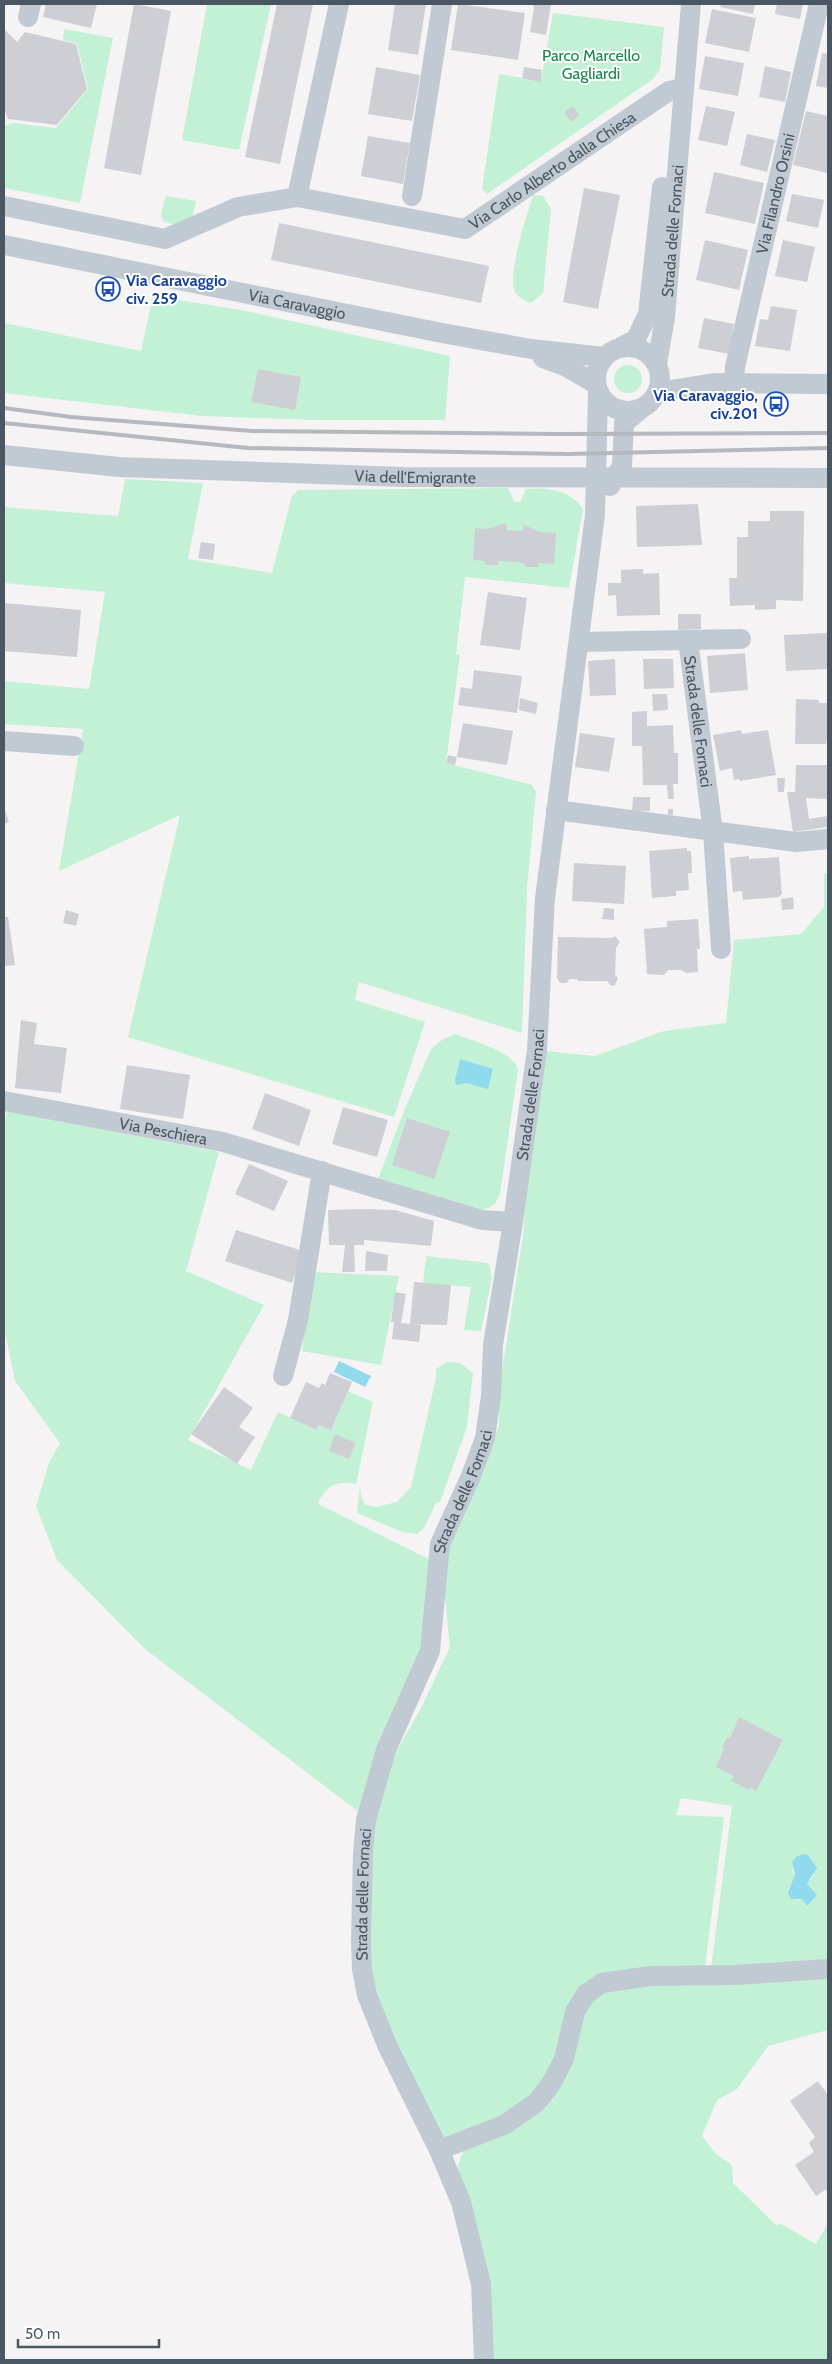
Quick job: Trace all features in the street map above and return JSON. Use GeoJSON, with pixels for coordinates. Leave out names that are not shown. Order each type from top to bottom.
{"type":"FeatureCollection","features":[{"type":"Feature","properties":{"kind":"street"},"geometry":{"type":"LineString","coordinates":[[297,197],[338,4]]}},
{"type":"Feature","properties":{"kind":"street"},"geometry":{"type":"LineString","coordinates":[[412,196],[442,4]]}},
{"type":"Feature","properties":{"kind":"street","name":"Strada delle Fornaci"},"geometry":{"type":"LineString","coordinates":[[658,367],[665,317],[691,4]]}},
{"type":"Feature","properties":{"kind":"street","name":"Via Filandro Orsini"},"geometry":{"type":"LineString","coordinates":[[734,384],[735,367],[819,4]]}},
{"type":"Feature","properties":{"kind":"street","name":"Via Carlo Alberto dalla Chiesa"},"geometry":{"type":"LineString","coordinates":[[4,206],[165,239],[238,207],[297,197],[466,229],[669,91],[683,93]]}},
{"type":"Feature","properties":{"kind":"street","name":"Strada delle Fornaci"},"geometry":{"type":"LineString","coordinates":[[612,352],[636,338],[648,314],[667,142],[683,93]]}},
{"type":"Feature","properties":{"kind":"street","name":"Via Caravaggio"},"geometry":{"type":"LineString","coordinates":[[4,245],[442,333],[531,349],[612,352]]}},
{"type":"Feature","properties":{"kind":"street","name":"Via Caravaggio"},"geometry":{"type":"LineString","coordinates":[[442,333],[476,343],[529,354],[565,366],[597,388]]}},
{"type":"Feature","properties":{"kind":"street"},"geometry":{"type":"LineString","coordinates":[[658,367],[660,384],[658,392],[642,409],[630,412],[619,411],[604,402],[597,388],[596,374],[612,352],[642,350],[658,367],[714,383]]}},
{"type":"Feature","properties":{"kind":"street"},"geometry":{"type":"LineString","coordinates":[[658,392],[714,383],[828,384]]}},
{"type":"Feature","properties":{"kind":"street","name":"Strada delle Fornaci"},"geometry":{"type":"LineString","coordinates":[[484,2360],[480,2284],[460,2202],[439,2150],[387,2045],[367,1995],[362,1969],[361,1941],[364,1845],[366,1820],[386,1750],[430,1651],[440,1544],[471,1476],[485,1438],[491,1396],[493,1345],[513,1222],[537,1050],[545,898],[595,515],[597,388]]}},
{"type":"Feature","properties":{"kind":"street","name":"Strada delle Fornaci"},"geometry":{"type":"LineString","coordinates":[[595,515],[603,496],[617,477],[622,466],[624,422],[642,409]]}},
{"type":"Feature","properties":{"kind":"street","name":"Via dell'Emigrante"},"geometry":{"type":"LineString","coordinates":[[4,454],[95,465],[404,477],[828,478]]}},
{"type":"Feature","properties":{"kind":"street","name":"Strada delle Fornaci"},"geometry":{"type":"LineString","coordinates":[[579,642],[741,639]]}},
{"type":"Feature","properties":{"kind":"street","name":"Strada delle Fornaci"},"geometry":{"type":"LineString","coordinates":[[688,640],[713,832],[721,950]]}},
{"type":"Feature","properties":{"kind":"street"},"geometry":{"type":"LineString","coordinates":[[4,741],[74,746]]}},
{"type":"Feature","properties":{"kind":"street"},"geometry":{"type":"LineString","coordinates":[[556,810],[796,842],[828,839]]}},
{"type":"Feature","properties":{"kind":"street","name":"Via Peschiera"},"geometry":{"type":"LineString","coordinates":[[4,1101],[222,1142],[482,1220],[513,1222]]}},
{"type":"Feature","properties":{"kind":"street"},"geometry":{"type":"LineString","coordinates":[[283,1376],[298,1320],[322,1171]]}},
{"type":"Feature","properties":{"kind":"street"},"geometry":{"type":"LineString","coordinates":[[439,2150],[504,2125],[536,2103],[551,2084],[564,2059],[575,2012],[586,1994],[602,1983],[651,1976],[735,1975],[825,1970]]}},
{"type":"Feature","properties":{"kind":"green space"},"geometry":{"type":"Polygon","coordinates":[[[207,4],[271,4],[239,150],[182,140],[207,4]]]}},
{"type":"Feature","properties":{"kind":"green space","name":"Parco Marcello Gagliardi"},"geometry":{"type":"Polygon","coordinates":[[[553,13],[664,27],[660,69],[653,79],[487,194],[482,189],[499,74],[541,81],[553,13]]]}},
{"type":"Feature","properties":{"kind":"green space"},"geometry":{"type":"Polygon","coordinates":[[[64,29],[113,38],[80,203],[4,188],[4,126],[13,123],[56,128],[88,89],[77,43],[63,40],[64,29]]]}},
{"type":"Feature","properties":{"kind":"green space"},"geometry":{"type":"Polygon","coordinates":[[[533,195],[543,196],[551,209],[543,293],[531,303],[522,299],[515,292],[513,284],[519,245],[533,195]]]}},
{"type":"Feature","properties":{"kind":"green space"},"geometry":{"type":"Polygon","coordinates":[[[166,196],[196,201],[192,217],[175,225],[163,221],[161,214],[166,196]]]}},
{"type":"Feature","properties":{"kind":"green space"},"geometry":{"type":"Polygon","coordinates":[[[153,296],[241,310],[450,356],[445,420],[313,420],[202,416],[4,393],[4,323],[141,351],[153,296]]]}},
{"type":"Feature","properties":{"kind":"green space"},"geometry":{"type":"Polygon","coordinates":[[[628,365],[638,369],[642,379],[638,389],[628,393],[618,389],[614,379],[618,369],[628,365]]]}},
{"type":"Feature","properties":{"kind":"green space"},"geometry":{"type":"Polygon","coordinates":[[[125,479],[203,483],[188,559],[272,573],[292,496],[298,490],[508,488],[514,502],[520,502],[526,489],[542,488],[565,493],[578,502],[583,509],[569,588],[465,577],[456,654],[460,655],[446,763],[532,785],[536,792],[527,888],[522,1033],[359,982],[355,1000],[425,1022],[394,1117],[128,1037],[180,815],[59,871],[83,729],[4,724],[4,681],[89,689],[105,592],[4,583],[4,507],[118,516],[125,479]]]}},
{"type":"Feature","properties":{"kind":"green space"},"geometry":{"type":"Polygon","coordinates":[[[824,873],[828,873],[828,1962],[711,1968],[732,1806],[681,1798],[676,1815],[724,1817],[704,1975],[828,1973],[828,2030],[768,2046],[737,2089],[717,2100],[702,2136],[716,2154],[732,2165],[733,2183],[776,2225],[781,2224],[816,2244],[828,2223],[828,2360],[489,2360],[458,2165],[465,2146],[439,2150],[381,2020],[366,1936],[377,1808],[395,1754],[421,1708],[450,1647],[444,1588],[447,1551],[499,1426],[499,1390],[523,1236],[537,1050],[595,1056],[664,1031],[726,1023],[734,940],[801,934],[824,907],[824,873]],[[792,1869],[793,1879],[788,1893],[796,1900],[802,1899],[807,1905],[807,1884],[815,1874],[792,1869]]]}},
{"type":"Feature","properties":{"kind":"green space"},"geometry":{"type":"Polygon","coordinates":[[[455,1034],[501,1052],[515,1063],[518,1070],[500,1194],[495,1204],[484,1210],[378,1179],[404,1111],[431,1049],[443,1039],[455,1034]]]}},
{"type":"Feature","properties":{"kind":"green space"},"geometry":{"type":"Polygon","coordinates":[[[7,1111],[219,1152],[186,1271],[264,1305],[188,1440],[251,1470],[278,1412],[317,1430],[319,1425],[331,1430],[348,1391],[373,1402],[356,1484],[343,1483],[332,1486],[324,1492],[318,1504],[431,1560],[428,1607],[419,1662],[360,1813],[145,1649],[57,1560],[36,1506],[49,1463],[60,1443],[15,1381],[4,1328],[4,1127],[7,1111]]]}},
{"type":"Feature","properties":{"kind":"green space"},"geometry":{"type":"Polygon","coordinates":[[[426,1256],[489,1263],[492,1278],[481,1331],[464,1330],[471,1287],[423,1283],[426,1256]]]}},
{"type":"Feature","properties":{"kind":"green space"},"geometry":{"type":"Polygon","coordinates":[[[311,1272],[399,1276],[381,1365],[302,1351],[311,1272]]]}},
{"type":"Feature","properties":{"kind":"green space"},"geometry":{"type":"Polygon","coordinates":[[[447,1362],[460,1363],[473,1373],[467,1427],[440,1502],[436,1503],[424,1528],[417,1534],[402,1532],[357,1513],[360,1485],[361,1496],[365,1505],[376,1507],[397,1502],[411,1487],[436,1378],[436,1369],[447,1362]]]}},
{"type":"Feature","properties":{"kind":"water"},"geometry":{"type":"Polygon","coordinates":[[[460,1059],[493,1069],[488,1089],[466,1083],[456,1085],[455,1080],[460,1059]]]}},
{"type":"Feature","properties":{"kind":"water"},"geometry":{"type":"Polygon","coordinates":[[[339,1361],[371,1376],[365,1387],[334,1372],[339,1361]]]}},
{"type":"Feature","properties":{"kind":"water"},"geometry":{"type":"Polygon","coordinates":[[[803,1854],[808,1855],[817,1868],[807,1884],[817,1895],[807,1906],[802,1899],[791,1899],[788,1893],[795,1874],[792,1862],[796,1857],[803,1854]]]}},
{"type":"Feature","properties":{"kind":"building"},"geometry":{"type":"Polygon","coordinates":[[[46,4],[97,4],[91,28],[43,17],[46,4]]]}},
{"type":"Feature","properties":{"kind":"building"},"geometry":{"type":"Polygon","coordinates":[[[134,4],[171,11],[141,175],[104,168],[134,4]]]}},
{"type":"Feature","properties":{"kind":"building"},"geometry":{"type":"Polygon","coordinates":[[[277,4],[313,4],[280,164],[245,157],[277,4]]]}},
{"type":"Feature","properties":{"kind":"building"},"geometry":{"type":"Polygon","coordinates":[[[395,4],[426,4],[418,55],[388,50],[395,4]]]}},
{"type":"Feature","properties":{"kind":"building"},"geometry":{"type":"Polygon","coordinates":[[[458,4],[525,13],[518,60],[451,50],[458,4]]]}},
{"type":"Feature","properties":{"kind":"building"},"geometry":{"type":"Polygon","coordinates":[[[533,4],[551,4],[546,35],[530,32],[533,4]]]}},
{"type":"Feature","properties":{"kind":"building"},"geometry":{"type":"Polygon","coordinates":[[[721,4],[755,4],[753,14],[720,7],[721,4]]]}},
{"type":"Feature","properties":{"kind":"building"},"geometry":{"type":"Polygon","coordinates":[[[777,4],[803,4],[800,19],[775,14],[777,4]]]}},
{"type":"Feature","properties":{"kind":"building"},"geometry":{"type":"Polygon","coordinates":[[[712,9],[756,18],[749,52],[705,43],[712,9]]]}},
{"type":"Feature","properties":{"kind":"building"},"geometry":{"type":"Polygon","coordinates":[[[4,29],[17,42],[25,32],[76,44],[87,89],[57,125],[8,119],[4,108],[4,29]]]}},
{"type":"Feature","properties":{"kind":"building"},"geometry":{"type":"Polygon","coordinates":[[[822,53],[828,54],[828,88],[816,86],[822,53]]]}},
{"type":"Feature","properties":{"kind":"building"},"geometry":{"type":"Polygon","coordinates":[[[705,56],[744,63],[738,96],[699,89],[705,56]]]}},
{"type":"Feature","properties":{"kind":"building"},"geometry":{"type":"Polygon","coordinates":[[[765,66],[791,72],[785,102],[759,97],[765,66]]]}},
{"type":"Feature","properties":{"kind":"building"},"geometry":{"type":"Polygon","coordinates":[[[376,67],[420,75],[412,121],[368,114],[376,67]]]}},
{"type":"Feature","properties":{"kind":"building"},"geometry":{"type":"Polygon","coordinates":[[[524,67],[542,70],[541,82],[522,78],[524,67]]]}},
{"type":"Feature","properties":{"kind":"building"},"geometry":{"type":"Polygon","coordinates":[[[573,106],[579,115],[571,122],[564,112],[573,106]]]}},
{"type":"Feature","properties":{"kind":"building"},"geometry":{"type":"Polygon","coordinates":[[[706,106],[735,112],[727,146],[698,140],[706,106]]]}},
{"type":"Feature","properties":{"kind":"building"},"geometry":{"type":"Polygon","coordinates":[[[806,111],[828,116],[827,173],[793,165],[806,111]]]}},
{"type":"Feature","properties":{"kind":"building"},"geometry":{"type":"Polygon","coordinates":[[[747,134],[775,140],[767,172],[740,165],[747,134]]]}},
{"type":"Feature","properties":{"kind":"building"},"geometry":{"type":"Polygon","coordinates":[[[368,136],[410,143],[403,184],[361,176],[368,136]]]}},
{"type":"Feature","properties":{"kind":"building"},"geometry":{"type":"Polygon","coordinates":[[[714,172],[764,183],[755,224],[705,213],[714,172]]]}},
{"type":"Feature","properties":{"kind":"building"},"geometry":{"type":"Polygon","coordinates":[[[584,188],[620,195],[598,309],[563,302],[584,188]]]}},
{"type":"Feature","properties":{"kind":"building"},"geometry":{"type":"Polygon","coordinates":[[[792,194],[824,200],[818,228],[786,221],[792,194]]]}},
{"type":"Feature","properties":{"kind":"building"},"geometry":{"type":"Polygon","coordinates":[[[279,223],[489,266],[481,303],[271,260],[279,223]]]}},
{"type":"Feature","properties":{"kind":"building"},"geometry":{"type":"Polygon","coordinates":[[[705,240],[748,250],[739,290],[696,280],[705,240]]]}},
{"type":"Feature","properties":{"kind":"building"},"geometry":{"type":"Polygon","coordinates":[[[783,240],[815,247],[807,282],[775,276],[783,240]]]}},
{"type":"Feature","properties":{"kind":"building"},"geometry":{"type":"Polygon","coordinates":[[[771,306],[797,310],[790,351],[755,346],[760,319],[768,320],[771,306]]]}},
{"type":"Feature","properties":{"kind":"building"},"geometry":{"type":"Polygon","coordinates":[[[704,318],[734,324],[729,354],[698,348],[704,318]]]}},
{"type":"Feature","properties":{"kind":"building"},"geometry":{"type":"Polygon","coordinates":[[[258,369],[301,377],[295,410],[251,402],[258,369]]]}},
{"type":"Feature","properties":{"kind":"building"},"geometry":{"type":"Polygon","coordinates":[[[698,504],[702,545],[637,547],[636,506],[698,504]]]}},
{"type":"Feature","properties":{"kind":"building"},"geometry":{"type":"Polygon","coordinates":[[[770,511],[804,511],[803,601],[776,600],[776,609],[755,610],[755,605],[730,606],[729,578],[737,578],[737,537],[748,537],[748,521],[770,521],[770,511]]]}},
{"type":"Feature","properties":{"kind":"building"},"geometry":{"type":"Polygon","coordinates":[[[506,523],[507,530],[522,531],[524,525],[540,532],[556,533],[554,564],[539,563],[538,567],[526,567],[524,563],[499,561],[497,565],[486,565],[484,561],[473,560],[475,528],[487,529],[506,523]]]}},
{"type":"Feature","properties":{"kind":"building"},"geometry":{"type":"Polygon","coordinates":[[[201,542],[215,544],[213,560],[198,558],[201,542]]]}},
{"type":"Feature","properties":{"kind":"building"},"geometry":{"type":"Polygon","coordinates":[[[643,569],[643,574],[659,573],[660,615],[617,616],[616,595],[608,596],[608,583],[621,583],[621,570],[643,569]]]}},
{"type":"Feature","properties":{"kind":"building"},"geometry":{"type":"Polygon","coordinates":[[[488,592],[527,598],[520,650],[480,645],[488,592]]]}},
{"type":"Feature","properties":{"kind":"building"},"geometry":{"type":"Polygon","coordinates":[[[5,603],[81,610],[77,657],[4,651],[5,603]]]}},
{"type":"Feature","properties":{"kind":"building"},"geometry":{"type":"Polygon","coordinates":[[[678,614],[701,614],[701,629],[678,630],[678,614]]]}},
{"type":"Feature","properties":{"kind":"building"},"geometry":{"type":"Polygon","coordinates":[[[827,633],[828,669],[786,671],[784,635],[827,633]]]}},
{"type":"Feature","properties":{"kind":"building"},"geometry":{"type":"Polygon","coordinates":[[[745,653],[748,690],[710,693],[707,656],[745,653]]]}},
{"type":"Feature","properties":{"kind":"building"},"geometry":{"type":"Polygon","coordinates":[[[615,659],[616,695],[590,696],[588,661],[615,659]]]}},
{"type":"Feature","properties":{"kind":"building"},"geometry":{"type":"Polygon","coordinates":[[[643,659],[673,659],[674,688],[644,689],[643,659]]]}},
{"type":"Feature","properties":{"kind":"building"},"geometry":{"type":"Polygon","coordinates":[[[474,670],[522,676],[517,713],[458,705],[461,687],[472,689],[474,670]]]}},
{"type":"Feature","properties":{"kind":"building"},"geometry":{"type":"Polygon","coordinates":[[[652,694],[667,694],[668,710],[653,711],[652,694]]]}},
{"type":"Feature","properties":{"kind":"building"},"geometry":{"type":"Polygon","coordinates":[[[520,698],[538,703],[536,714],[519,710],[520,698]]]}},
{"type":"Feature","properties":{"kind":"building"},"geometry":{"type":"Polygon","coordinates":[[[796,699],[819,700],[819,703],[828,703],[828,740],[826,744],[795,744],[796,699]]]}},
{"type":"Feature","properties":{"kind":"building"},"geometry":{"type":"Polygon","coordinates":[[[647,711],[647,726],[673,725],[674,753],[678,753],[678,784],[673,784],[674,799],[668,799],[667,785],[643,785],[642,746],[632,746],[632,712],[647,711]]]}},
{"type":"Feature","properties":{"kind":"building"},"geometry":{"type":"Polygon","coordinates":[[[463,723],[513,731],[507,765],[457,757],[463,723]]]}},
{"type":"Feature","properties":{"kind":"building"},"geometry":{"type":"Polygon","coordinates":[[[741,730],[742,734],[768,730],[776,775],[740,781],[739,779],[734,780],[732,768],[720,771],[713,735],[741,730]]]}},
{"type":"Feature","properties":{"kind":"building"},"geometry":{"type":"Polygon","coordinates":[[[580,733],[615,738],[609,772],[575,767],[580,733]]]}},
{"type":"Feature","properties":{"kind":"building"},"geometry":{"type":"Polygon","coordinates":[[[448,755],[457,757],[455,765],[446,763],[448,755]]]}},
{"type":"Feature","properties":{"kind":"building"},"geometry":{"type":"Polygon","coordinates":[[[796,765],[828,765],[828,799],[806,798],[809,819],[828,816],[828,827],[793,832],[787,792],[795,792],[796,765]]]}},
{"type":"Feature","properties":{"kind":"building"},"geometry":{"type":"Polygon","coordinates":[[[777,778],[785,778],[784,792],[778,792],[777,778]]]}},
{"type":"Feature","properties":{"kind":"building"},"geometry":{"type":"Polygon","coordinates":[[[633,797],[650,797],[650,811],[632,811],[633,797]]]}},
{"type":"Feature","properties":{"kind":"building"},"geometry":{"type":"Polygon","coordinates":[[[4,807],[9,822],[4,824],[4,807]]]}},
{"type":"Feature","properties":{"kind":"building"},"geometry":{"type":"Polygon","coordinates":[[[668,809],[673,809],[673,815],[668,815],[668,809]]]}},
{"type":"Feature","properties":{"kind":"building"},"geometry":{"type":"Polygon","coordinates":[[[687,848],[687,851],[691,851],[692,873],[688,873],[689,890],[676,891],[676,896],[652,898],[649,851],[687,848]]]}},
{"type":"Feature","properties":{"kind":"building"},"geometry":{"type":"Polygon","coordinates":[[[749,856],[749,859],[779,857],[782,894],[779,897],[743,900],[742,891],[733,892],[730,858],[749,856]]]}},
{"type":"Feature","properties":{"kind":"building"},"geometry":{"type":"Polygon","coordinates":[[[574,863],[626,866],[624,904],[572,901],[574,863]]]}},
{"type":"Feature","properties":{"kind":"building"},"geometry":{"type":"Polygon","coordinates":[[[793,897],[794,909],[782,910],[781,899],[793,897]]]}},
{"type":"Feature","properties":{"kind":"building"},"geometry":{"type":"Polygon","coordinates":[[[604,908],[614,909],[614,920],[602,919],[604,908]]]}},
{"type":"Feature","properties":{"kind":"building"},"geometry":{"type":"Polygon","coordinates":[[[66,910],[79,914],[76,926],[63,923],[66,910]]]}},
{"type":"Feature","properties":{"kind":"building"},"geometry":{"type":"Polygon","coordinates":[[[4,917],[8,917],[15,965],[4,966],[4,917]]]}},
{"type":"Feature","properties":{"kind":"building"},"geometry":{"type":"Polygon","coordinates":[[[698,919],[700,949],[697,949],[698,972],[687,973],[681,970],[668,970],[664,975],[647,974],[644,929],[667,927],[667,921],[698,919]]]}},
{"type":"Feature","properties":{"kind":"building"},"geometry":{"type":"Polygon","coordinates":[[[615,936],[620,942],[616,948],[615,975],[618,978],[615,985],[611,986],[607,981],[578,981],[577,979],[569,979],[567,983],[560,983],[557,978],[558,937],[612,938],[615,936]]]}},
{"type":"Feature","properties":{"kind":"building"},"geometry":{"type":"Polygon","coordinates":[[[21,1020],[37,1023],[34,1044],[67,1048],[61,1093],[15,1088],[21,1020]]]}},
{"type":"Feature","properties":{"kind":"building"},"geometry":{"type":"Polygon","coordinates":[[[127,1065],[190,1075],[183,1119],[120,1109],[127,1065]]]}},
{"type":"Feature","properties":{"kind":"building"},"geometry":{"type":"Polygon","coordinates":[[[265,1093],[311,1110],[299,1146],[252,1129],[265,1093]]]}},
{"type":"Feature","properties":{"kind":"building"},"geometry":{"type":"Polygon","coordinates":[[[343,1107],[388,1120],[377,1157],[332,1144],[343,1107]]]}},
{"type":"Feature","properties":{"kind":"building"},"geometry":{"type":"Polygon","coordinates":[[[407,1118],[450,1132],[434,1179],[392,1165],[407,1118]]]}},
{"type":"Feature","properties":{"kind":"building"},"geometry":{"type":"Polygon","coordinates":[[[249,1164],[288,1181],[274,1211],[235,1194],[249,1164]]]}},
{"type":"Feature","properties":{"kind":"building"},"geometry":{"type":"Polygon","coordinates":[[[328,1210],[395,1210],[434,1221],[431,1246],[364,1240],[364,1245],[354,1245],[355,1272],[342,1272],[345,1245],[329,1245],[328,1210]]]}},
{"type":"Feature","properties":{"kind":"building"},"geometry":{"type":"Polygon","coordinates":[[[236,1230],[303,1251],[292,1283],[225,1261],[236,1230]]]}},
{"type":"Feature","properties":{"kind":"building"},"geometry":{"type":"Polygon","coordinates":[[[366,1251],[388,1255],[387,1271],[365,1271],[366,1251]]]}},
{"type":"Feature","properties":{"kind":"building"},"geometry":{"type":"Polygon","coordinates":[[[414,1282],[451,1285],[447,1325],[410,1324],[414,1282]]]}},
{"type":"Feature","properties":{"kind":"building"},"geometry":{"type":"Polygon","coordinates":[[[395,1292],[406,1294],[401,1323],[421,1325],[419,1342],[392,1339],[394,1322],[391,1322],[395,1292]]]}},
{"type":"Feature","properties":{"kind":"building"},"geometry":{"type":"Polygon","coordinates":[[[330,1373],[352,1382],[331,1430],[319,1425],[317,1430],[290,1418],[306,1382],[319,1388],[322,1383],[325,1385],[330,1373]]]}},
{"type":"Feature","properties":{"kind":"building"},"geometry":{"type":"Polygon","coordinates":[[[224,1387],[253,1408],[239,1427],[255,1437],[237,1464],[191,1434],[224,1387]]]}},
{"type":"Feature","properties":{"kind":"building"},"geometry":{"type":"Polygon","coordinates":[[[335,1434],[356,1443],[349,1459],[329,1451],[335,1434]]]}},
{"type":"Feature","properties":{"kind":"building"},"geometry":{"type":"Polygon","coordinates":[[[739,1717],[783,1740],[756,1791],[750,1787],[749,1790],[731,1781],[734,1776],[716,1767],[724,1749],[722,1747],[727,1737],[730,1738],[739,1717]]]}},
{"type":"Feature","properties":{"kind":"building"},"geometry":{"type":"Polygon","coordinates":[[[818,2081],[828,2095],[828,2191],[825,2190],[816,2196],[795,2165],[814,2152],[809,2143],[815,2137],[790,2101],[818,2081]]]}},
{"type":"Feature","properties":{"kind":"railway"},"geometry":{"type":"LineString","coordinates":[[4,408],[71,417],[252,431],[557,434],[828,433]]}},
{"type":"Feature","properties":{"kind":"railway"},"geometry":{"type":"LineString","coordinates":[[4,423],[248,448],[567,454],[828,448]]}},
{"type":"Feature","properties":{"kind":"place","name":"Via Caravaggio civ. 259"},"geometry":{"type":"Point","coordinates":[108,289]}},
{"type":"Feature","properties":{"kind":"place","name":"Via Caravaggio, civ.201"},"geometry":{"type":"Point","coordinates":[776,404]}}]}
